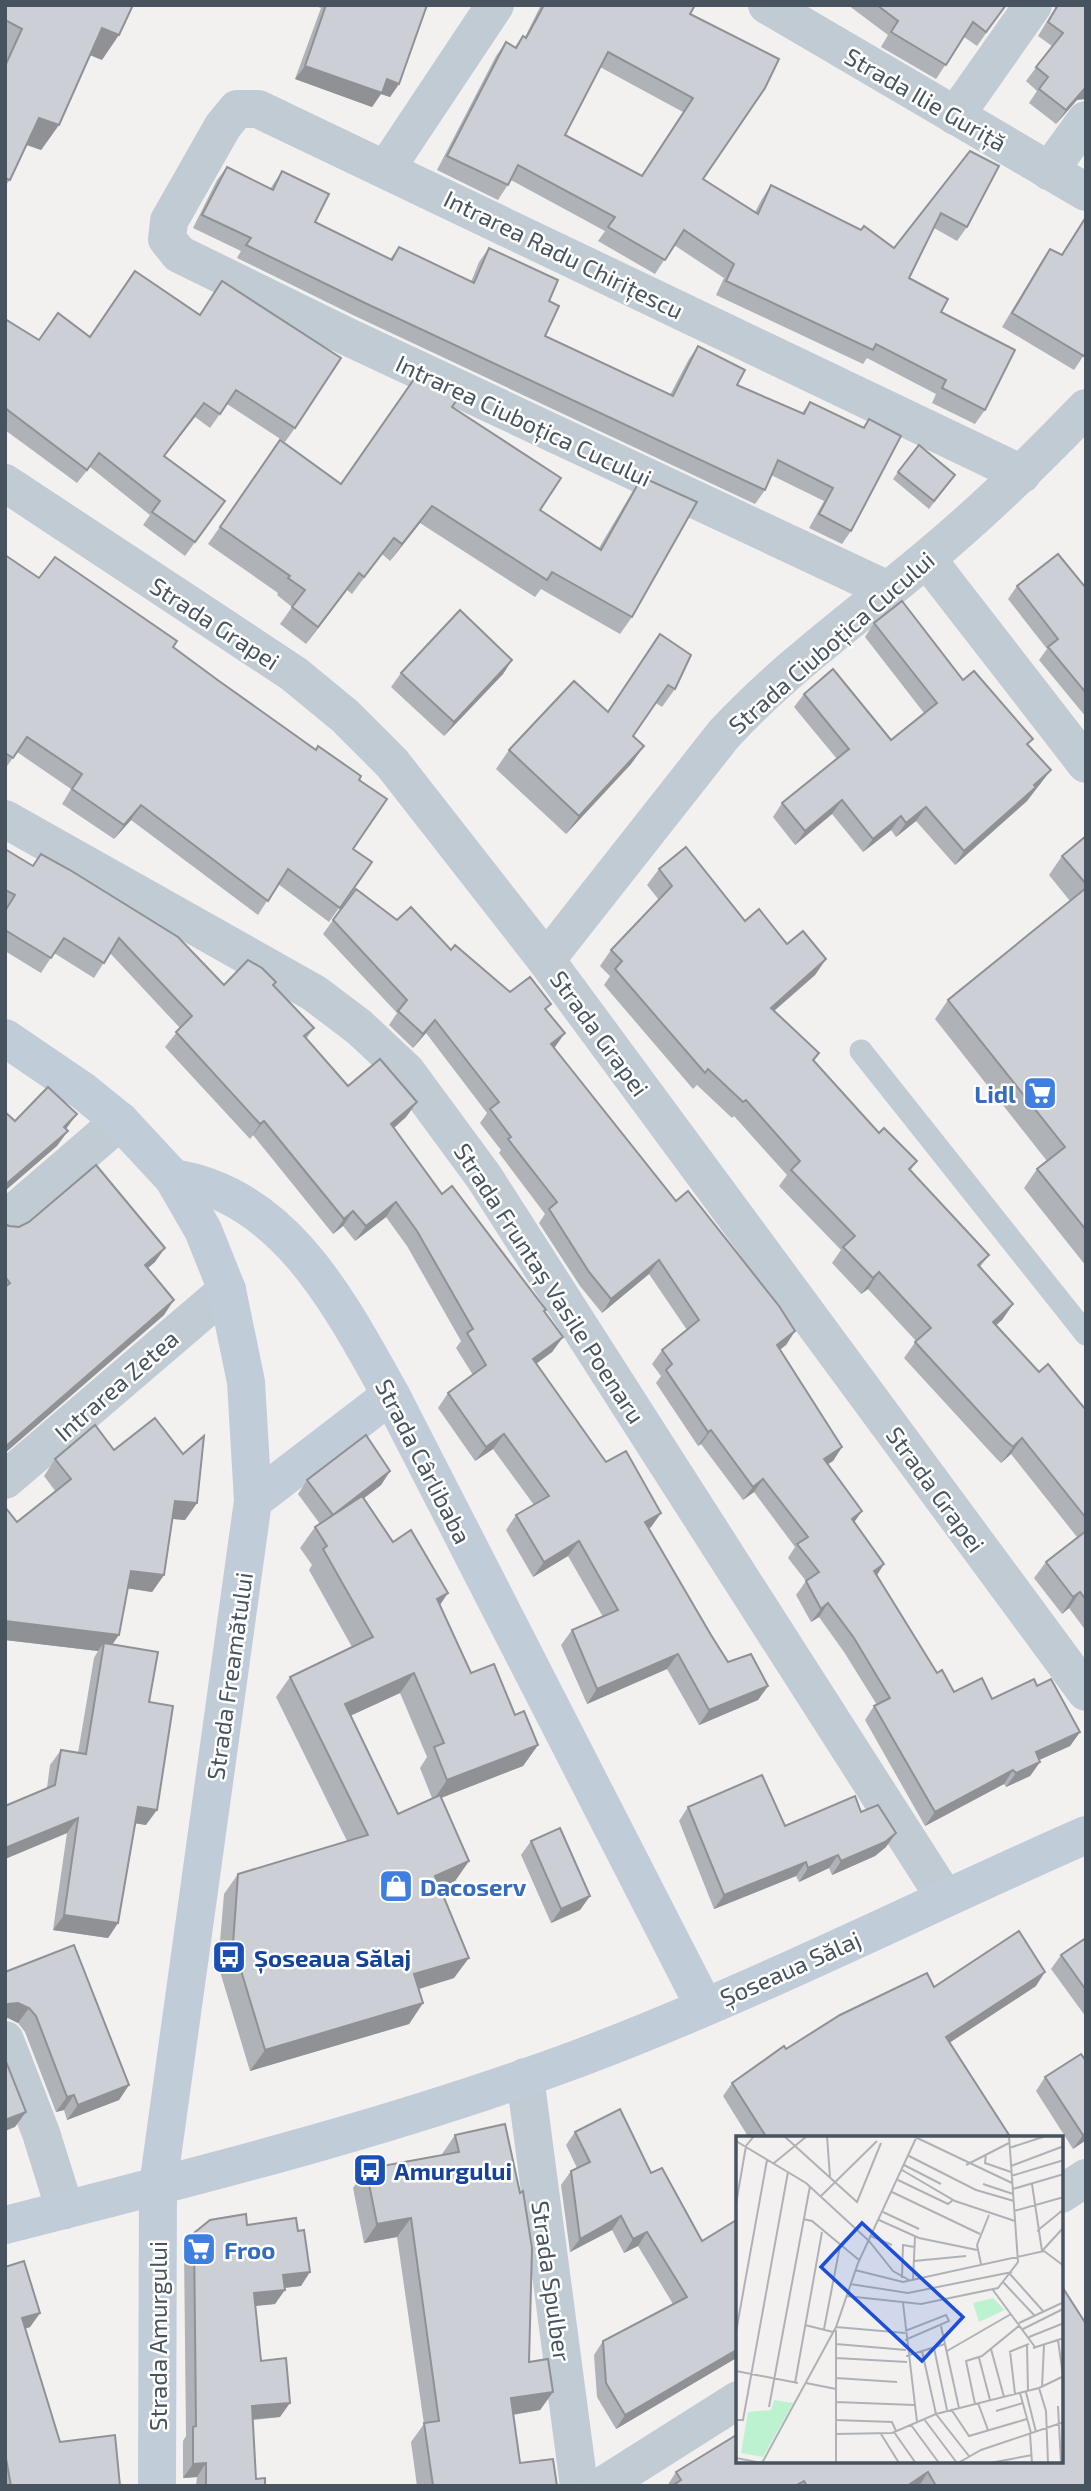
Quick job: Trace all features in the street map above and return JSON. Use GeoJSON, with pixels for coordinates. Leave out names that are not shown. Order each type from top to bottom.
{"type":"FeatureCollection","features":[{"type":"Feature","properties":{"kind":"street"},"geometry":{"type":"LineString","coordinates":[[386,169],[495,5]]}},
{"type":"Feature","properties":{"kind":"street","name":"Strada Ilie Guriță"},"geometry":{"type":"LineString","coordinates":[[767,5],[1086,192]]}},
{"type":"Feature","properties":{"kind":"street"},"geometry":{"type":"LineString","coordinates":[[955,116],[1033,5]]}},
{"type":"Feature","properties":{"kind":"street","name":"Intrarea Radu Chirițescu"},"geometry":{"type":"LineString","coordinates":[[167,239],[169,221],[223,126],[237,109],[258,109],[1022,474]]}},
{"type":"Feature","properties":{"kind":"street"},"geometry":{"type":"LineString","coordinates":[[1049,170],[1086,120]]}},
{"type":"Feature","properties":{"kind":"street","name":"Intrarea Ciuboțica Cucului"},"geometry":{"type":"LineString","coordinates":[[167,239],[179,254],[346,336],[888,590]]}},
{"type":"Feature","properties":{"kind":"street","name":"Strada Ciuboțica Cucului"},"geometry":{"type":"LineString","coordinates":[[546,960],[743,714],[927,559],[1022,474],[1086,408]]}},
{"type":"Feature","properties":{"kind":"street","name":"Strada Grapei"},"geometry":{"type":"LineString","coordinates":[[5,483],[294,674],[345,716],[392,763],[546,960],[1086,1692]]}},
{"type":"Feature","properties":{"kind":"street"},"geometry":{"type":"LineString","coordinates":[[927,559],[1086,764]]}},
{"type":"Feature","properties":{"kind":"street","name":"Strada Fruntaș Vasile Poenaru"},"geometry":{"type":"LineString","coordinates":[[5,819],[314,993],[359,1027],[406,1071],[484,1177],[945,1898]]}},
{"type":"Feature","properties":{"kind":"street"},"geometry":{"type":"LineString","coordinates":[[5,1038],[83,1091],[120,1121],[173,1178]]}},
{"type":"Feature","properties":{"kind":"street"},"geometry":{"type":"LineString","coordinates":[[5,1220],[120,1121]]}},
{"type":"Feature","properties":{"kind":"street","name":"Strada Freamătului"},"geometry":{"type":"LineString","coordinates":[[158,2186],[253,1501],[246,1382],[227,1290],[203,1230],[173,1178]]}},
{"type":"Feature","properties":{"kind":"street","name":"Strada Cârlibaba"},"geometry":{"type":"LineString","coordinates":[[173,1178],[202,1182],[232,1195],[270,1222],[296,1249],[335,1301],[391,1395],[704,2006]]}},
{"type":"Feature","properties":{"kind":"street","name":"Intrarea Zetea"},"geometry":{"type":"LineString","coordinates":[[5,1480],[227,1290]]}},
{"type":"Feature","properties":{"kind":"street"},"geometry":{"type":"LineString","coordinates":[[253,1501],[391,1395]]}},
{"type":"Feature","properties":{"kind":"street","name":"Șoseaua Sălaj"},"geometry":{"type":"LineString","coordinates":[[5,2225],[363,2130],[525,2077],[704,2006],[1086,1835]]}},
{"type":"Feature","properties":{"kind":"street"},"geometry":{"type":"LineString","coordinates":[[5,2040],[41,2133],[65,2210]]}},
{"type":"Feature","properties":{"kind":"street","name":"Strada Spulber"},"geometry":{"type":"LineString","coordinates":[[525,2077],[579,2486]]}},
{"type":"Feature","properties":{"kind":"street"},"geometry":{"type":"LineString","coordinates":[[1063,2193],[1086,2178]]}},
{"type":"Feature","properties":{"kind":"street","name":"Strada Amurgului"},"geometry":{"type":"LineString","coordinates":[[157,2486],[158,2186]]}},
{"type":"Feature","properties":{"kind":"street"},"geometry":{"type":"LineString","coordinates":[[602,2486],[736,2401]]}},
{"type":"Feature","properties":{"kind":"lane"},"geometry":{"type":"LineString","coordinates":[[861,1051],[1086,1334]]}},
{"type":"Feature","properties":{"kind":"building"},"geometry":{"type":"Polygon","coordinates":[[[5,5],[133,5],[119,35],[102,28],[59,125],[39,118],[10,180],[5,178],[5,66],[22,29],[5,20],[5,5]]]}},
{"type":"Feature","properties":{"kind":"building"},"geometry":{"type":"Polygon","coordinates":[[[326,5],[427,5],[399,84],[387,79],[382,93],[305,66],[326,5]]]}},
{"type":"Feature","properties":{"kind":"building"},"geometry":{"type":"Polygon","coordinates":[[[544,5],[695,5],[690,14],[779,59],[765,88],[703,179],[758,214],[771,185],[861,230],[864,226],[894,248],[970,151],[999,166],[967,227],[941,213],[909,278],[948,299],[941,312],[1015,350],[985,410],[942,388],[946,380],[876,344],[873,350],[726,281],[734,264],[684,230],[665,260],[608,227],[615,217],[518,165],[508,185],[447,156],[506,42],[516,48],[523,36],[526,38],[544,5]],[[608,52],[565,135],[642,176],[693,98],[608,52]]]}},
{"type":"Feature","properties":{"kind":"building"},"geometry":{"type":"Polygon","coordinates":[[[877,5],[1006,5],[986,32],[973,22],[946,65],[891,32],[898,21],[877,5]]]}},
{"type":"Feature","properties":{"kind":"building"},"geometry":{"type":"Polygon","coordinates":[[[1058,5],[1086,5],[1086,87],[1066,110],[1039,89],[1048,77],[1036,67],[1063,33],[1048,22],[1058,5]]]}},
{"type":"Feature","properties":{"kind":"building"},"geometry":{"type":"Polygon","coordinates":[[[227,167],[273,190],[282,171],[329,194],[315,222],[392,260],[399,247],[474,283],[489,248],[558,280],[549,301],[559,306],[545,336],[673,396],[698,346],[745,370],[737,385],[804,414],[810,402],[864,428],[869,419],[901,436],[851,531],[819,514],[833,488],[778,460],[765,490],[246,245],[251,238],[202,215],[227,167]]]}},
{"type":"Feature","properties":{"kind":"building"},"geometry":{"type":"Polygon","coordinates":[[[1086,217],[1084,356],[1012,313],[1050,249],[1062,255],[1086,217]]]}},
{"type":"Feature","properties":{"kind":"building"},"geometry":{"type":"Polygon","coordinates":[[[135,271],[200,315],[222,281],[341,358],[295,428],[236,390],[220,414],[204,403],[164,456],[225,501],[195,542],[152,512],[160,501],[99,453],[87,470],[5,408],[5,319],[39,340],[58,313],[90,337],[135,271]]]}},
{"type":"Feature","properties":{"kind":"building"},"geometry":{"type":"Polygon","coordinates":[[[419,372],[462,392],[452,407],[561,478],[540,510],[601,550],[642,477],[697,502],[632,617],[552,572],[547,580],[432,506],[402,544],[394,538],[364,577],[359,573],[318,627],[292,607],[305,590],[288,578],[290,576],[220,527],[280,440],[341,484],[419,372]]]}},
{"type":"Feature","properties":{"kind":"building"},"geometry":{"type":"Polygon","coordinates":[[[919,445],[955,475],[934,501],[898,472],[919,445]]]}},
{"type":"Feature","properties":{"kind":"building"},"geometry":{"type":"Polygon","coordinates":[[[1058,554],[1086,588],[1086,693],[1048,647],[1058,639],[1017,586],[1058,554]]]}},
{"type":"Feature","properties":{"kind":"building"},"geometry":{"type":"Polygon","coordinates":[[[5,555],[39,578],[55,557],[177,641],[173,647],[316,750],[318,746],[361,776],[359,780],[387,799],[353,849],[372,862],[340,908],[288,869],[268,901],[141,805],[124,825],[72,789],[82,774],[27,737],[13,758],[5,753],[5,555]]]}},
{"type":"Feature","properties":{"kind":"building"},"geometry":{"type":"Polygon","coordinates":[[[902,601],[963,680],[974,671],[1033,739],[1027,744],[1051,770],[1034,785],[1036,787],[964,851],[926,807],[906,823],[901,816],[873,839],[842,800],[805,831],[782,803],[849,749],[804,694],[833,669],[891,740],[937,703],[874,623],[902,601]]]}},
{"type":"Feature","properties":{"kind":"building"},"geometry":{"type":"Polygon","coordinates":[[[460,610],[512,660],[454,722],[401,673],[460,610]]]}},
{"type":"Feature","properties":{"kind":"building"},"geometry":{"type":"Polygon","coordinates":[[[660,634],[691,655],[675,689],[668,685],[633,736],[644,746],[579,816],[509,750],[574,681],[608,712],[660,634]]]}},
{"type":"Feature","properties":{"kind":"building"},"geometry":{"type":"Polygon","coordinates":[[[1086,836],[1086,884],[1062,856],[1086,836]]]}},
{"type":"Feature","properties":{"kind":"building"},"geometry":{"type":"Polygon","coordinates":[[[686,847],[745,921],[759,909],[787,944],[803,931],[826,959],[771,1008],[819,1053],[813,1060],[879,1133],[884,1128],[917,1161],[909,1169],[989,1255],[978,1265],[1013,1304],[993,1322],[1039,1372],[1048,1364],[1086,1410],[1086,1518],[1022,1438],[1013,1447],[1005,1440],[915,1342],[931,1328],[879,1272],[873,1278],[843,1247],[855,1236],[791,1170],[800,1161],[746,1100],[743,1102],[708,1069],[705,1073],[615,969],[622,961],[611,950],[672,886],[659,869],[686,847]]]}},
{"type":"Feature","properties":{"kind":"building"},"geometry":{"type":"Polygon","coordinates":[[[5,849],[33,866],[41,854],[178,937],[224,985],[248,960],[262,968],[276,982],[273,985],[314,1028],[304,1036],[348,1086],[380,1059],[417,1102],[391,1124],[442,1194],[452,1186],[546,1310],[544,1311],[563,1337],[533,1359],[606,1462],[626,1451],[661,1513],[645,1522],[711,1635],[728,1662],[751,1654],[768,1686],[709,1710],[678,1654],[597,1689],[572,1630],[618,1610],[579,1541],[544,1562],[516,1515],[549,1496],[504,1434],[486,1447],[448,1393],[486,1365],[467,1333],[473,1329],[417,1231],[396,1202],[366,1226],[353,1211],[344,1219],[264,1121],[260,1124],[176,1032],[192,1016],[119,938],[104,963],[64,938],[51,958],[5,930],[5,911],[15,895],[5,890],[5,849]]]}},
{"type":"Feature","properties":{"kind":"building","name":"Lidl"},"geometry":{"type":"Polygon","coordinates":[[[1086,888],[1086,1230],[1037,1169],[1065,1147],[948,1000],[1086,888]]]}},
{"type":"Feature","properties":{"kind":"building"},"geometry":{"type":"Polygon","coordinates":[[[356,889],[397,920],[411,907],[451,950],[455,945],[510,992],[530,977],[551,1004],[545,1009],[565,1033],[551,1044],[676,1201],[688,1191],[779,1306],[795,1331],[777,1345],[842,1447],[824,1459],[862,1511],[852,1519],[884,1564],[874,1571],[937,1673],[942,1670],[954,1692],[982,1678],[992,1699],[1034,1679],[1037,1686],[1051,1679],[1080,1732],[1036,1752],[1040,1762],[1016,1773],[1013,1770],[935,1812],[874,1706],[890,1698],[854,1638],[828,1603],[821,1609],[806,1581],[819,1572],[797,1544],[808,1537],[763,1479],[753,1487],[711,1430],[708,1432],[666,1370],[672,1364],[662,1350],[699,1320],[659,1260],[611,1299],[589,1272],[549,1209],[557,1202],[508,1139],[511,1137],[490,1109],[499,1102],[435,1020],[423,1034],[398,1011],[407,1000],[333,920],[356,889]]]}},
{"type":"Feature","properties":{"kind":"building"},"geometry":{"type":"Polygon","coordinates":[[[48,1087],[77,1114],[64,1127],[68,1131],[5,1185],[5,1112],[15,1121],[48,1087]]]}},
{"type":"Feature","properties":{"kind":"building"},"geometry":{"type":"Polygon","coordinates":[[[96,1165],[165,1248],[145,1265],[174,1300],[5,1447],[5,1287],[10,1283],[5,1277],[5,1224],[19,1227],[29,1222],[96,1165]]]}},
{"type":"Feature","properties":{"kind":"building"},"geometry":{"type":"Polygon","coordinates":[[[155,1418],[183,1454],[204,1436],[197,1503],[175,1501],[164,1575],[131,1571],[119,1635],[5,1621],[5,1507],[17,1522],[71,1479],[55,1459],[95,1425],[114,1450],[155,1418]]]}},
{"type":"Feature","properties":{"kind":"building"},"geometry":{"type":"Polygon","coordinates":[[[366,1435],[390,1471],[333,1515],[307,1480],[366,1435]]]}},
{"type":"Feature","properties":{"kind":"building"},"geometry":{"type":"Polygon","coordinates":[[[362,1496],[393,1542],[411,1530],[448,1593],[437,1599],[471,1673],[494,1664],[515,1715],[524,1711],[538,1745],[447,1780],[434,1747],[444,1743],[414,1673],[345,1704],[398,1814],[440,1795],[469,1861],[435,1876],[469,1958],[414,1974],[423,2003],[265,2050],[233,1944],[238,1874],[368,1835],[290,1677],[373,1637],[323,1549],[327,1546],[315,1527],[362,1496]]]}},
{"type":"Feature","properties":{"kind":"building"},"geometry":{"type":"Polygon","coordinates":[[[1086,1531],[1086,1600],[1080,1592],[1073,1597],[1046,1562],[1086,1531]]]}},
{"type":"Feature","properties":{"kind":"building"},"geometry":{"type":"Polygon","coordinates":[[[104,1643],[158,1652],[149,1702],[173,1706],[157,1810],[138,1807],[118,1923],[64,1915],[78,1818],[5,1848],[5,1806],[55,1785],[61,1750],[86,1754],[104,1643]]]}},
{"type":"Feature","properties":{"kind":"building"},"geometry":{"type":"Polygon","coordinates":[[[762,1775],[785,1826],[855,1796],[861,1812],[878,1805],[896,1833],[885,1842],[841,1861],[838,1855],[808,1868],[806,1862],[724,1895],[688,1807],[762,1775]]]}},
{"type":"Feature","properties":{"kind":"building"},"geometry":{"type":"Polygon","coordinates":[[[560,1828],[590,1896],[561,1909],[531,1841],[560,1828]]]}},
{"type":"Feature","properties":{"kind":"building"},"geometry":{"type":"Polygon","coordinates":[[[1019,1931],[1045,1972],[946,2037],[1010,2136],[766,2136],[732,2083],[784,2046],[786,2049],[840,2015],[927,1973],[934,1987],[1019,1931]]]}},
{"type":"Feature","properties":{"kind":"building"},"geometry":{"type":"Polygon","coordinates":[[[1086,1938],[1086,1990],[1061,1955],[1086,1938]]]}},
{"type":"Feature","properties":{"kind":"building"},"geometry":{"type":"Polygon","coordinates":[[[74,1945],[129,2085],[78,2105],[74,2095],[67,2097],[36,2016],[29,2008],[18,2003],[5,2007],[5,1972],[74,1945]]]}},
{"type":"Feature","properties":{"kind":"building"},"geometry":{"type":"Polygon","coordinates":[[[1081,2054],[1086,2061],[1086,2133],[1083,2135],[1045,2077],[1081,2054]]]}},
{"type":"Feature","properties":{"kind":"building"},"geometry":{"type":"Polygon","coordinates":[[[5,2059],[26,2112],[5,2120],[5,2059]]]}},
{"type":"Feature","properties":{"kind":"building"},"geometry":{"type":"Polygon","coordinates":[[[620,2109],[651,2173],[662,2168],[702,2241],[736,2220],[736,2350],[625,2415],[606,2383],[603,2341],[687,2297],[647,2232],[633,2239],[621,2216],[580,2239],[571,2171],[590,2162],[575,2132],[620,2109]]]}},
{"type":"Feature","properties":{"kind":"building"},"geometry":{"type":"Polygon","coordinates":[[[505,2124],[520,2193],[523,2191],[532,2248],[529,2362],[548,2359],[553,2392],[511,2398],[520,2463],[553,2459],[557,2486],[433,2486],[424,2423],[439,2421],[411,2218],[377,2224],[366,2169],[459,2152],[455,2135],[505,2124]]]}},
{"type":"Feature","properties":{"kind":"building"},"geometry":{"type":"Polygon","coordinates":[[[246,2214],[247,2225],[296,2218],[298,2231],[304,2230],[310,2272],[283,2275],[285,2290],[254,2293],[261,2361],[286,2358],[290,2403],[252,2406],[256,2479],[265,2478],[265,2486],[206,2486],[206,2463],[193,2464],[193,2427],[196,2426],[194,2233],[210,2220],[246,2214]]]}},
{"type":"Feature","properties":{"kind":"building"},"geometry":{"type":"Polygon","coordinates":[[[24,2261],[40,2313],[22,2318],[60,2442],[115,2435],[120,2486],[11,2486],[5,2453],[5,2267],[24,2261]]]}},
{"type":"Feature","properties":{"kind":"building"},"geometry":{"type":"Polygon","coordinates":[[[1063,2288],[1086,2324],[1086,2486],[936,2486],[928,2472],[907,2486],[807,2486],[804,2481],[795,2486],[672,2486],[681,2480],[676,2472],[736,2435],[736,2463],[1063,2463],[1063,2288]]]}},
{"type":"Feature","properties":{"kind":"place","name":"Lidl"},"geometry":{"type":"Point","coordinates":[1040,1093]}},
{"type":"Feature","properties":{"kind":"place","name":"Dacoserv"},"geometry":{"type":"Point","coordinates":[396,1886]}},
{"type":"Feature","properties":{"kind":"place","name":"Șoseaua Sălaj"},"geometry":{"type":"Point","coordinates":[229,1957]}},
{"type":"Feature","properties":{"kind":"place","name":"Amurgului"},"geometry":{"type":"Point","coordinates":[370,2170]}},
{"type":"Feature","properties":{"kind":"place","name":"Froo"},"geometry":{"type":"Point","coordinates":[199,2249]}}]}
